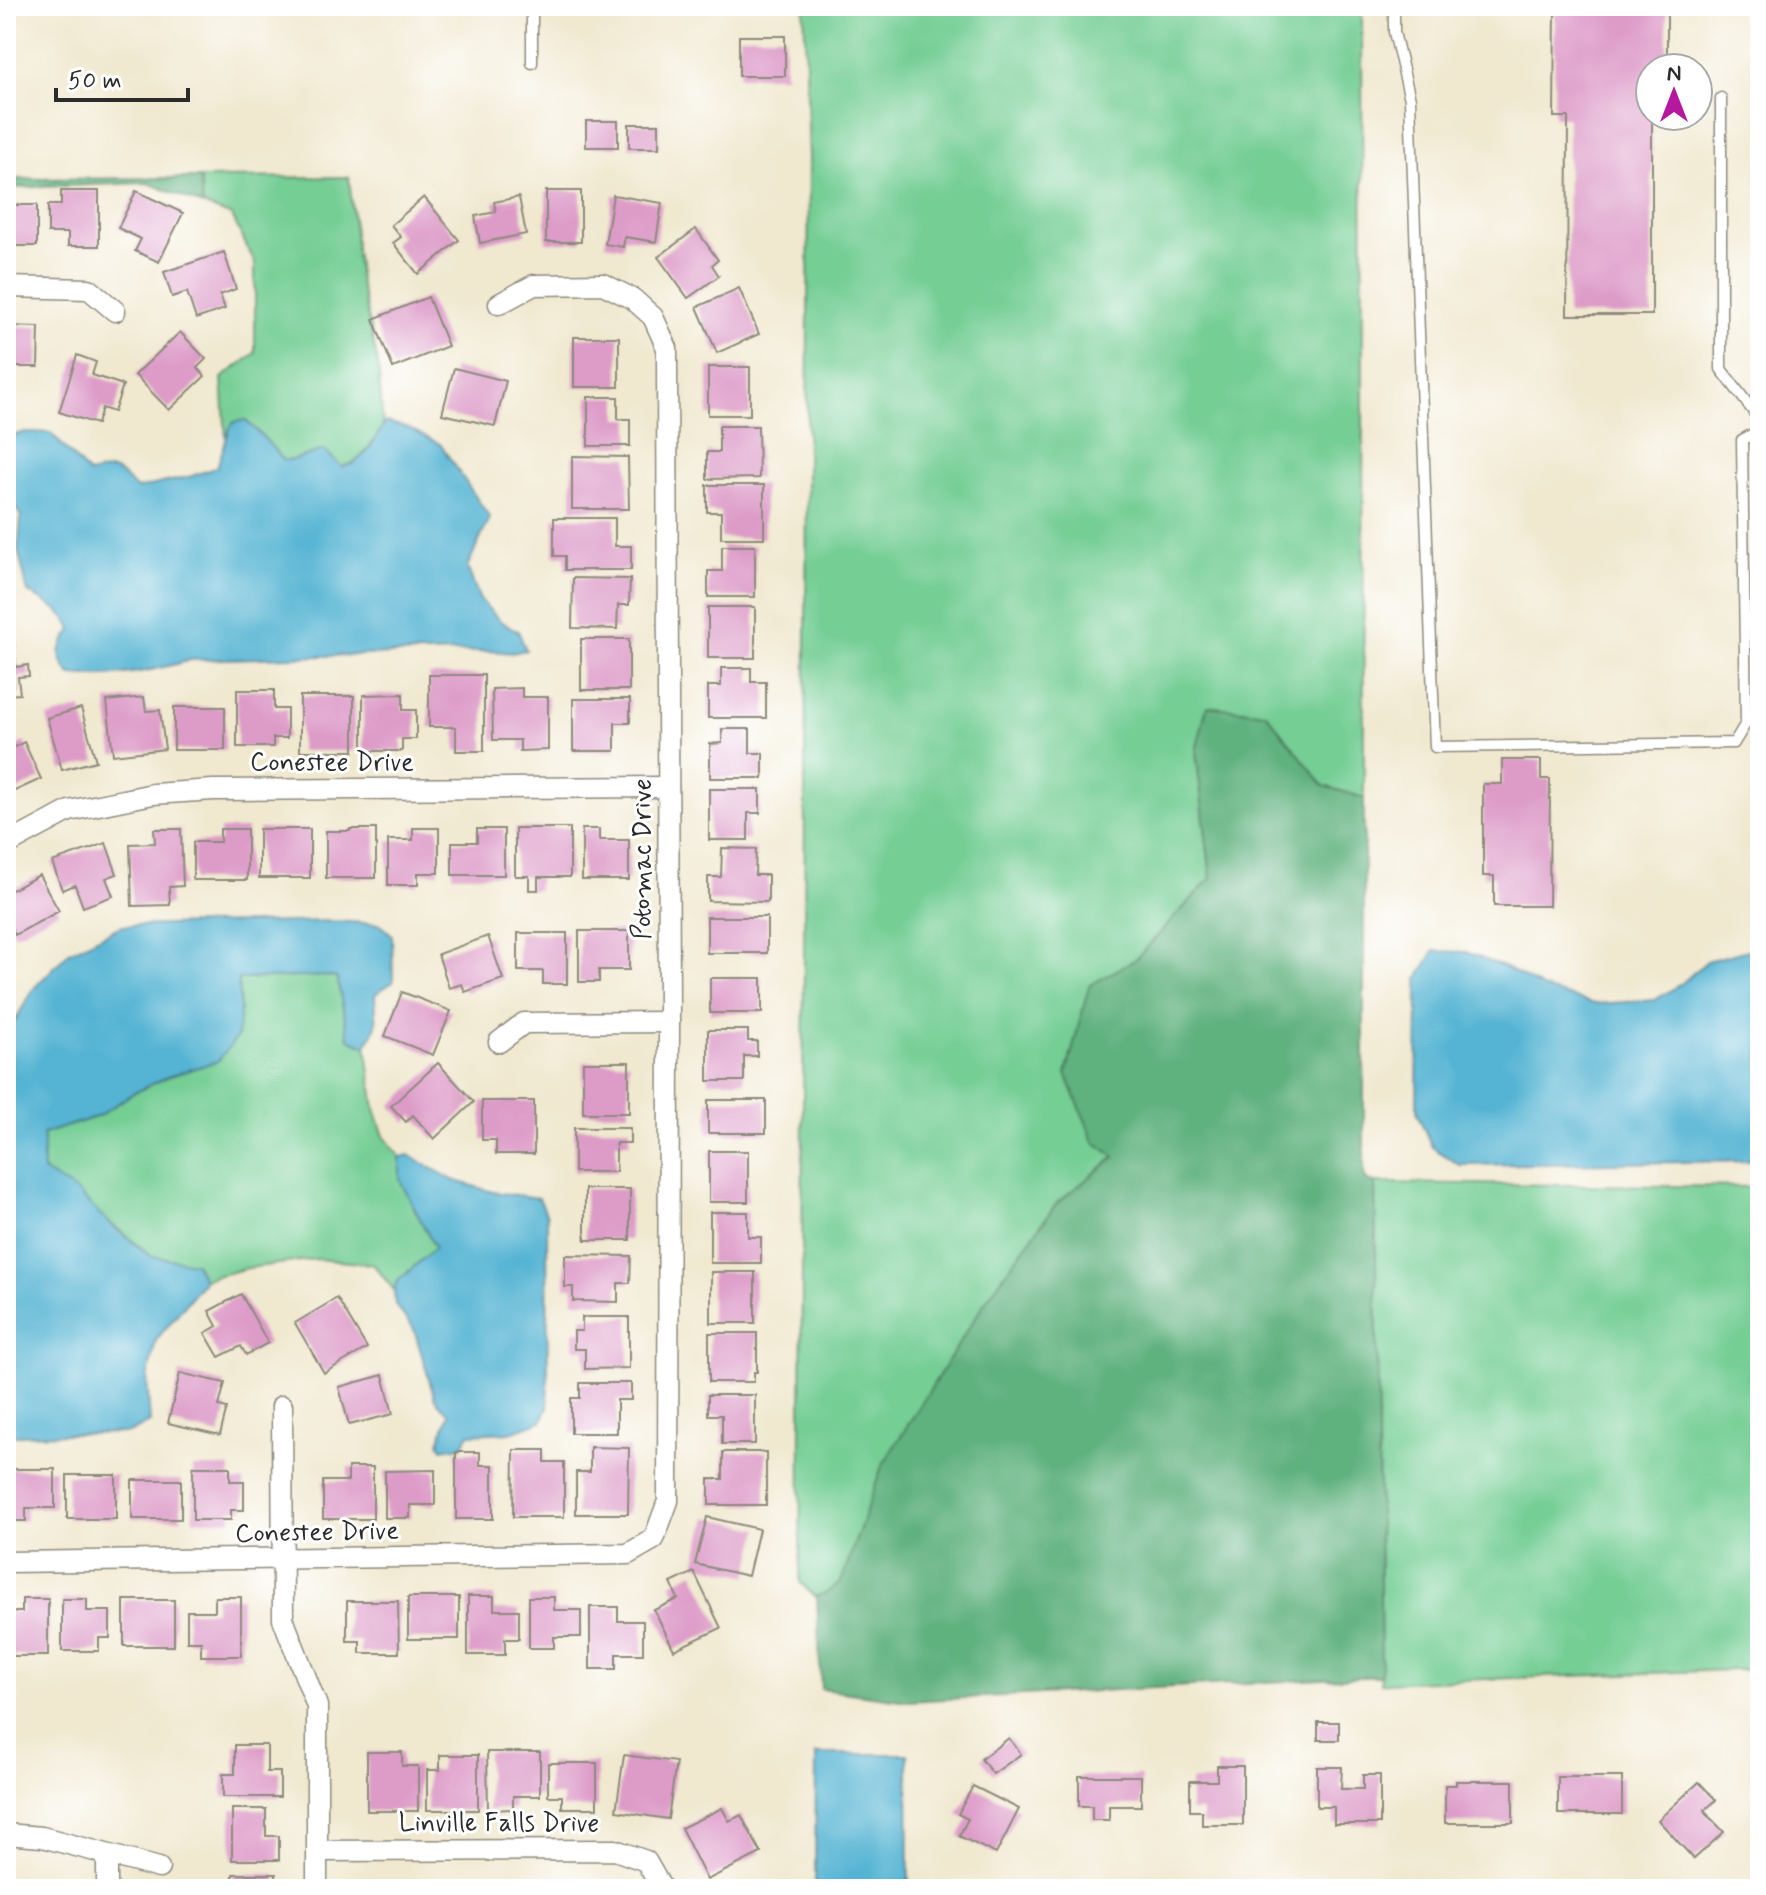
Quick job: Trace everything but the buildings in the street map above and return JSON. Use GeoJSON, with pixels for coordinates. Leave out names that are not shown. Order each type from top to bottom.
{"type":"FeatureCollection","features":[{"type":"Feature","properties":{"kind":"street","name":"Potomac Drive"},"geometry":{"type":"LineString","coordinates":[[499,304],[534,285],[603,284],[633,299],[653,317],[667,348],[668,1501],[654,1539],[628,1554]]}},
{"type":"Feature","properties":{"kind":"street"},"geometry":{"type":"LineString","coordinates":[[6,287],[89,289],[115,311]]}},
{"type":"Feature","properties":{"kind":"street","name":"Conestee Drive"},"geometry":{"type":"LineString","coordinates":[[6,845],[69,811],[153,794],[213,790],[668,787]]}},
{"type":"Feature","properties":{"kind":"street"},"geometry":{"type":"LineString","coordinates":[[499,1042],[524,1023],[669,1022]]}},
{"type":"Feature","properties":{"kind":"street"},"geometry":{"type":"LineString","coordinates":[[282,1406],[283,1619],[317,1706],[317,1889]]}},
{"type":"Feature","properties":{"kind":"street","name":"Conestee Drive"},"geometry":{"type":"LineString","coordinates":[[6,1562],[628,1554]]}},
{"type":"Feature","properties":{"kind":"street"},"geometry":{"type":"LineString","coordinates":[[6,1834],[42,1837],[159,1868]]}},
{"type":"Feature","properties":{"kind":"street","name":"Linville Falls Drive"},"geometry":{"type":"LineString","coordinates":[[318,1851],[615,1850],[646,1861],[662,1889]]}},
{"type":"Feature","properties":{"kind":"street"},"geometry":{"type":"LineString","coordinates":[[107,1856],[107,1889]]}},
{"type":"Feature","properties":{"kind":"lane"},"geometry":{"type":"LineString","coordinates":[[532,6],[532,63]]}},
{"type":"Feature","properties":{"kind":"lane"},"geometry":{"type":"LineString","coordinates":[[1394,6],[1394,32],[1410,99],[1435,747],[1734,743],[1746,723],[1742,440],[1760,430]]}},
{"type":"Feature","properties":{"kind":"lane"},"geometry":{"type":"LineString","coordinates":[[1721,98],[1721,369],[1760,420]]}},
{"type":"Feature","properties":{"kind":"green space"},"geometry":{"type":"Polygon","coordinates":[[[804,6],[1362,6],[1364,798],[1324,786],[1266,713],[1196,751],[1211,878],[1136,959],[1089,986],[1115,1157],[1058,1202],[987,1299],[927,1395],[860,1533],[841,1582],[815,1597],[800,1582],[809,158],[804,6]]]}},
{"type":"Feature","properties":{"kind":"green space"},"geometry":{"type":"Polygon","coordinates":[[[349,177],[359,277],[378,364],[383,428],[361,457],[341,467],[324,450],[283,460],[245,420],[230,428],[226,440],[222,378],[255,353],[255,263],[232,216],[203,205],[200,178],[349,177]]]}},
{"type":"Feature","properties":{"kind":"green space"},"geometry":{"type":"Polygon","coordinates":[[[200,178],[203,205],[148,183],[6,188],[6,179],[200,178]]]}},
{"type":"Feature","properties":{"kind":"green space"},"geometry":{"type":"Polygon","coordinates":[[[1207,706],[1266,713],[1324,786],[1364,798],[1364,1174],[1367,1181],[1375,1183],[1381,1676],[908,1701],[821,1689],[817,1596],[841,1582],[882,1466],[987,1299],[1058,1202],[1115,1157],[1094,1142],[1066,1074],[1089,986],[1136,959],[1211,878],[1196,751],[1207,706]]]}},
{"type":"Feature","properties":{"kind":"green space"},"geometry":{"type":"Polygon","coordinates":[[[328,976],[337,979],[349,1039],[366,1044],[375,1109],[384,1136],[400,1157],[400,1180],[435,1248],[398,1281],[394,1290],[373,1264],[315,1259],[248,1268],[203,1279],[195,1263],[152,1256],[43,1170],[43,1134],[99,1116],[133,1093],[167,1077],[218,1060],[240,1011],[238,979],[328,976]]]}},
{"type":"Feature","properties":{"kind":"green space"},"geometry":{"type":"Polygon","coordinates":[[[1375,1183],[1760,1187],[1760,1669],[1381,1683],[1375,1183]]]}},
{"type":"Feature","properties":{"kind":"water"},"geometry":{"type":"Polygon","coordinates":[[[245,420],[283,460],[324,450],[342,467],[353,464],[368,451],[386,422],[408,428],[440,444],[490,518],[467,567],[480,600],[500,621],[518,631],[526,650],[512,653],[191,660],[132,673],[71,675],[62,663],[60,652],[72,630],[69,623],[54,608],[28,592],[18,550],[21,517],[6,491],[6,442],[21,433],[51,433],[89,474],[116,471],[137,489],[217,467],[230,428],[234,422],[245,420]]]}},
{"type":"Feature","properties":{"kind":"water"},"geometry":{"type":"Polygon","coordinates":[[[333,921],[380,924],[392,935],[393,982],[375,994],[376,1026],[365,1046],[349,1039],[337,978],[238,979],[240,1011],[237,1037],[218,1061],[167,1077],[133,1093],[99,1116],[43,1134],[43,1171],[77,1192],[116,1229],[151,1256],[195,1263],[204,1281],[156,1340],[147,1378],[150,1422],[129,1433],[6,1433],[6,1040],[34,988],[69,952],[121,926],[333,921]]]}},
{"type":"Feature","properties":{"kind":"water"},"geometry":{"type":"Polygon","coordinates":[[[1748,950],[1760,953],[1760,1161],[1460,1165],[1432,1147],[1417,1113],[1418,978],[1434,951],[1466,952],[1510,970],[1544,989],[1595,1004],[1655,1000],[1682,983],[1707,961],[1748,950]]]}},
{"type":"Feature","properties":{"kind":"water"},"geometry":{"type":"Polygon","coordinates":[[[409,1155],[453,1180],[493,1192],[539,1198],[547,1216],[548,1407],[542,1421],[511,1432],[469,1434],[462,1446],[442,1449],[439,1442],[449,1414],[435,1399],[414,1329],[395,1305],[394,1290],[398,1281],[435,1248],[400,1180],[400,1157],[409,1155]]]}},
{"type":"Feature","properties":{"kind":"water"},"geometry":{"type":"Polygon","coordinates":[[[816,1754],[908,1754],[909,1889],[815,1889],[816,1754]]]}}]}
